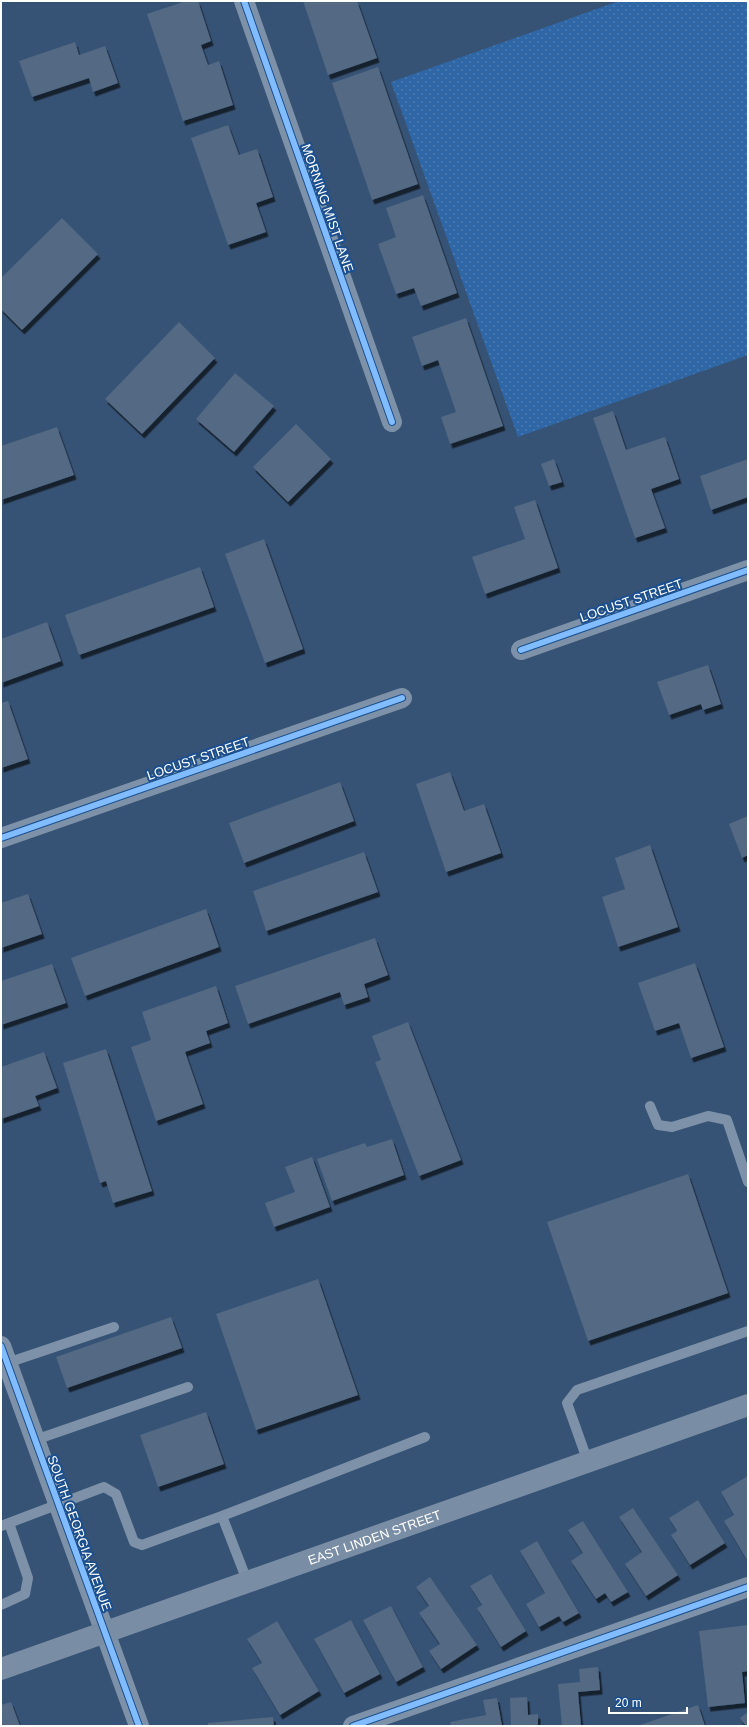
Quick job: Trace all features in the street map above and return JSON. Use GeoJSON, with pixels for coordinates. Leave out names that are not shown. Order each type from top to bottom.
{"type":"FeatureCollection","features":[{"type":"Feature","properties":{"kind":"main road","name":"EAST LINDEN STREET"},"geometry":{"type":"LineString","coordinates":[[1,1670],[748,1405]]}},
{"type":"Feature","properties":{"kind":"street","name":"MORNING MIST LANE"},"geometry":{"type":"LineString","coordinates":[[244,1],[392,422]]}},
{"type":"Feature","properties":{"kind":"street","name":"LOCUST STREET"},"geometry":{"type":"LineString","coordinates":[[521,650],[748,570]]}},
{"type":"Feature","properties":{"kind":"street","name":"LOCUST STREET"},"geometry":{"type":"LineString","coordinates":[[1,838],[402,698]]}},
{"type":"Feature","properties":{"kind":"street","name":"SOUTH GEORGIA AVENUE"},"geometry":{"type":"LineString","coordinates":[[4,1355],[140,1726]]}},
{"type":"Feature","properties":{"kind":"street"},"geometry":{"type":"LineString","coordinates":[[353,1726],[748,1587]]}},
{"type":"Feature","properties":{"kind":"lane"},"geometry":{"type":"LineString","coordinates":[[650,1106],[658,1125],[672,1127],[708,1116],[727,1120],[748,1182]]}},
{"type":"Feature","properties":{"kind":"lane"},"geometry":{"type":"LineString","coordinates":[[4,1355],[114,1327]]}},
{"type":"Feature","properties":{"kind":"lane"},"geometry":{"type":"LineString","coordinates":[[588,1462],[567,1403],[577,1390],[748,1331]]}},
{"type":"Feature","properties":{"kind":"lane"},"geometry":{"type":"LineString","coordinates":[[35,1440],[188,1387]]}},
{"type":"Feature","properties":{"kind":"lane"},"geometry":{"type":"LineString","coordinates":[[1,1604],[26,1594],[28,1578],[5,1524],[104,1487],[116,1494],[134,1542],[142,1545],[222,1516],[425,1437]]}},
{"type":"Feature","properties":{"kind":"lane"},"geometry":{"type":"LineString","coordinates":[[222,1516],[248,1582]]}},
{"type":"Feature","properties":{"kind":"shaded area"},"geometry":{"type":"Polygon","coordinates":[[[619,1],[748,1],[748,355],[518,437],[391,82],[619,1]]]}},
{"type":"Feature","properties":{"kind":"building"},"geometry":{"type":"Polygon","coordinates":[[[186,1],[198,1],[211,41],[201,45],[208,65],[219,61],[233,105],[183,121],[147,14],[186,1]]]}},
{"type":"Feature","properties":{"kind":"building"},"geometry":{"type":"Polygon","coordinates":[[[303,1],[357,1],[377,58],[328,75],[303,1]]]}},
{"type":"Feature","properties":{"kind":"building"},"geometry":{"type":"Polygon","coordinates":[[[75,42],[79,55],[105,46],[118,83],[93,92],[89,78],[32,97],[19,61],[75,42]]]}},
{"type":"Feature","properties":{"kind":"building"},"geometry":{"type":"Polygon","coordinates":[[[378,67],[418,184],[372,200],[332,83],[378,67]]]}},
{"type":"Feature","properties":{"kind":"building"},"geometry":{"type":"Polygon","coordinates":[[[228,125],[239,155],[257,149],[273,197],[256,203],[266,232],[228,245],[191,138],[228,125]]]}},
{"type":"Feature","properties":{"kind":"building"},"geometry":{"type":"Polygon","coordinates":[[[423,195],[457,293],[421,306],[414,288],[396,294],[378,244],[396,237],[386,208],[423,195]]]}},
{"type":"Feature","properties":{"kind":"building"},"geometry":{"type":"Polygon","coordinates":[[[62,218],[98,254],[22,330],[1,309],[1,278],[62,218]]]}},
{"type":"Feature","properties":{"kind":"building"},"geometry":{"type":"Polygon","coordinates":[[[466,318],[503,426],[450,444],[441,417],[456,412],[438,360],[422,366],[412,337],[466,318]]]}},
{"type":"Feature","properties":{"kind":"building"},"geometry":{"type":"Polygon","coordinates":[[[179,322],[215,358],[142,434],[105,399],[179,322]]]}},
{"type":"Feature","properties":{"kind":"building"},"geometry":{"type":"Polygon","coordinates":[[[235,373],[274,406],[234,452],[196,419],[235,373]]]}},
{"type":"Feature","properties":{"kind":"building"},"geometry":{"type":"Polygon","coordinates":[[[613,411],[626,450],[665,437],[679,479],[651,489],[665,528],[635,538],[593,418],[613,411]]]}},
{"type":"Feature","properties":{"kind":"building"},"geometry":{"type":"Polygon","coordinates":[[[296,424],[331,459],[288,502],[253,467],[296,424]]]}},
{"type":"Feature","properties":{"kind":"building"},"geometry":{"type":"Polygon","coordinates":[[[57,427],[74,475],[1,500],[1,446],[57,427]]]}},
{"type":"Feature","properties":{"kind":"building"},"geometry":{"type":"Polygon","coordinates":[[[554,459],[562,482],[549,486],[541,464],[554,459]]]}},
{"type":"Feature","properties":{"kind":"building"},"geometry":{"type":"Polygon","coordinates":[[[748,459],[748,497],[711,510],[700,476],[748,459]]]}},
{"type":"Feature","properties":{"kind":"building"},"geometry":{"type":"Polygon","coordinates":[[[535,500],[558,568],[485,594],[472,557],[525,539],[514,507],[535,500]]]}},
{"type":"Feature","properties":{"kind":"building"},"geometry":{"type":"Polygon","coordinates":[[[264,539],[303,649],[265,663],[225,554],[264,539]]]}},
{"type":"Feature","properties":{"kind":"building"},"geometry":{"type":"Polygon","coordinates":[[[200,567],[214,607],[79,655],[65,615],[200,567]]]}},
{"type":"Feature","properties":{"kind":"building"},"geometry":{"type":"Polygon","coordinates":[[[47,622],[61,661],[1,683],[1,639],[47,622]]]}},
{"type":"Feature","properties":{"kind":"building"},"geometry":{"type":"Polygon","coordinates":[[[708,665],[721,704],[703,710],[701,704],[669,715],[657,682],[708,665]]]}},
{"type":"Feature","properties":{"kind":"building"},"geometry":{"type":"Polygon","coordinates":[[[8,701],[28,759],[1,768],[1,703],[8,701]]]}},
{"type":"Feature","properties":{"kind":"building"},"geometry":{"type":"Polygon","coordinates":[[[450,772],[464,811],[484,804],[501,853],[446,872],[416,784],[450,772]]]}},
{"type":"Feature","properties":{"kind":"building"},"geometry":{"type":"Polygon","coordinates":[[[340,782],[354,821],[244,863],[229,823],[340,782]]]}},
{"type":"Feature","properties":{"kind":"building"},"geometry":{"type":"Polygon","coordinates":[[[748,816],[748,855],[742,858],[729,824],[748,816]]]}},
{"type":"Feature","properties":{"kind":"building"},"geometry":{"type":"Polygon","coordinates":[[[650,845],[678,927],[618,947],[602,897],[625,889],[615,858],[650,845]]]}},
{"type":"Feature","properties":{"kind":"building"},"geometry":{"type":"Polygon","coordinates":[[[364,852],[378,892],[266,931],[253,891],[364,852]]]}},
{"type":"Feature","properties":{"kind":"building"},"geometry":{"type":"Polygon","coordinates":[[[28,894],[42,934],[1,948],[1,903],[28,894]]]}},
{"type":"Feature","properties":{"kind":"building"},"geometry":{"type":"Polygon","coordinates":[[[206,909],[219,947],[85,996],[71,958],[206,909]]]}},
{"type":"Feature","properties":{"kind":"building"},"geometry":{"type":"Polygon","coordinates":[[[375,938],[388,975],[364,984],[368,997],[344,1005],[340,992],[248,1024],[235,986],[375,938]]]}},
{"type":"Feature","properties":{"kind":"building"},"geometry":{"type":"Polygon","coordinates":[[[695,963],[724,1047],[691,1058],[679,1023],[655,1031],[638,983],[695,963]]]}},
{"type":"Feature","properties":{"kind":"building"},"geometry":{"type":"Polygon","coordinates":[[[52,964],[66,1003],[1,1025],[1,981],[52,964]]]}},
{"type":"Feature","properties":{"kind":"building"},"geometry":{"type":"Polygon","coordinates":[[[216,986],[228,1023],[206,1031],[210,1043],[185,1052],[203,1104],[156,1121],[131,1047],[151,1040],[142,1012],[216,986]]]}},
{"type":"Feature","properties":{"kind":"building"},"geometry":{"type":"Polygon","coordinates":[[[408,1022],[461,1160],[419,1176],[375,1062],[381,1060],[372,1036],[408,1022]]]}},
{"type":"Feature","properties":{"kind":"building"},"geometry":{"type":"Polygon","coordinates":[[[106,1049],[152,1191],[113,1203],[106,1181],[100,1183],[63,1063],[106,1049]]]}},
{"type":"Feature","properties":{"kind":"building"},"geometry":{"type":"Polygon","coordinates":[[[44,1052],[57,1088],[35,1096],[39,1106],[1,1119],[1,1067],[44,1052]]]}},
{"type":"Feature","properties":{"kind":"building"},"geometry":{"type":"Polygon","coordinates":[[[392,1139],[404,1175],[332,1201],[317,1159],[365,1143],[367,1147],[392,1139]]]}},
{"type":"Feature","properties":{"kind":"building"},"geometry":{"type":"Polygon","coordinates":[[[312,1157],[330,1207],[274,1227],[265,1203],[295,1192],[285,1167],[312,1157]]]}},
{"type":"Feature","properties":{"kind":"building"},"geometry":{"type":"Polygon","coordinates":[[[688,1174],[728,1293],[588,1341],[547,1222],[688,1174]]]}},
{"type":"Feature","properties":{"kind":"building"},"geometry":{"type":"Polygon","coordinates":[[[318,1279],[358,1395],[256,1430],[216,1314],[318,1279]]]}},
{"type":"Feature","properties":{"kind":"building"},"geometry":{"type":"Polygon","coordinates":[[[171,1317],[182,1348],[67,1388],[56,1357],[171,1317]]]}},
{"type":"Feature","properties":{"kind":"building"},"geometry":{"type":"Polygon","coordinates":[[[206,1412],[224,1464],[158,1487],[140,1435],[206,1412]]]}},
{"type":"Feature","properties":{"kind":"building"},"geometry":{"type":"Polygon","coordinates":[[[748,1476],[747,1560],[724,1521],[734,1515],[721,1492],[748,1476]]]}},
{"type":"Feature","properties":{"kind":"building"},"geometry":{"type":"Polygon","coordinates":[[[698,1500],[725,1543],[690,1565],[671,1535],[677,1531],[669,1518],[698,1500]]]}},
{"type":"Feature","properties":{"kind":"building"},"geometry":{"type":"Polygon","coordinates":[[[633,1508],[678,1575],[646,1596],[625,1564],[642,1552],[619,1517],[633,1508]]]}},
{"type":"Feature","properties":{"kind":"building"},"geometry":{"type":"Polygon","coordinates":[[[583,1521],[628,1592],[611,1602],[605,1593],[596,1599],[571,1561],[583,1553],[568,1530],[583,1521]]]}},
{"type":"Feature","properties":{"kind":"building"},"geometry":{"type":"Polygon","coordinates":[[[537,1541],[579,1613],[563,1622],[559,1616],[539,1627],[526,1604],[545,1593],[520,1551],[537,1541]]]}},
{"type":"Feature","properties":{"kind":"building"},"geometry":{"type":"Polygon","coordinates":[[[491,1574],[526,1631],[501,1647],[477,1608],[482,1605],[470,1586],[491,1574]]]}},
{"type":"Feature","properties":{"kind":"building"},"geometry":{"type":"Polygon","coordinates":[[[430,1577],[477,1645],[441,1669],[429,1651],[440,1644],[419,1613],[429,1606],[416,1587],[430,1577]]]}},
{"type":"Feature","properties":{"kind":"building"},"geometry":{"type":"Polygon","coordinates":[[[391,1606],[423,1667],[396,1682],[363,1620],[391,1606]]]}},
{"type":"Feature","properties":{"kind":"building"},"geometry":{"type":"Polygon","coordinates":[[[351,1620],[380,1674],[344,1693],[314,1639],[351,1620]]]}},
{"type":"Feature","properties":{"kind":"building"},"geometry":{"type":"Polygon","coordinates":[[[277,1621],[319,1691],[280,1715],[252,1668],[262,1663],[247,1639],[277,1621]]]}},
{"type":"Feature","properties":{"kind":"building"},"geometry":{"type":"Polygon","coordinates":[[[748,1625],[748,1671],[742,1672],[745,1703],[708,1707],[699,1631],[748,1625]]]}},
{"type":"Feature","properties":{"kind":"building"},"geometry":{"type":"Polygon","coordinates":[[[598,1667],[600,1690],[578,1692],[581,1726],[562,1726],[558,1684],[580,1682],[579,1669],[598,1667]]]}},
{"type":"Feature","properties":{"kind":"building"},"geometry":{"type":"Polygon","coordinates":[[[527,1697],[528,1715],[538,1714],[538,1726],[511,1726],[510,1698],[527,1697]]]}},
{"type":"Feature","properties":{"kind":"building"},"geometry":{"type":"Polygon","coordinates":[[[497,1698],[502,1726],[451,1726],[450,1722],[486,1715],[483,1700],[497,1698]]]}},
{"type":"Feature","properties":{"kind":"building"},"geometry":{"type":"Polygon","coordinates":[[[11,1702],[20,1726],[1,1726],[1,1705],[11,1702]]]}},
{"type":"Feature","properties":{"kind":"building"},"geometry":{"type":"Polygon","coordinates":[[[698,1705],[705,1726],[637,1726],[698,1705]]]}},
{"type":"Feature","properties":{"kind":"building"},"geometry":{"type":"Polygon","coordinates":[[[748,1712],[748,1726],[746,1726],[740,1718],[748,1712]]]}},
{"type":"Feature","properties":{"kind":"building"},"geometry":{"type":"Polygon","coordinates":[[[273,1717],[274,1726],[208,1726],[208,1723],[273,1717]]]}},
{"type":"Feature","properties":{"kind":"cycle path"},"geometry":{"type":"LineString","coordinates":[[244,1],[392,422]]}},
{"type":"Feature","properties":{"kind":"cycle path"},"geometry":{"type":"LineString","coordinates":[[521,650],[748,570]]}},
{"type":"Feature","properties":{"kind":"cycle path"},"geometry":{"type":"LineString","coordinates":[[1,838],[402,698]]}},
{"type":"Feature","properties":{"kind":"cycle path"},"geometry":{"type":"LineString","coordinates":[[1,1346],[139,1726]]}},
{"type":"Feature","properties":{"kind":"cycle path"},"geometry":{"type":"LineString","coordinates":[[353,1726],[748,1587]]}}]}
